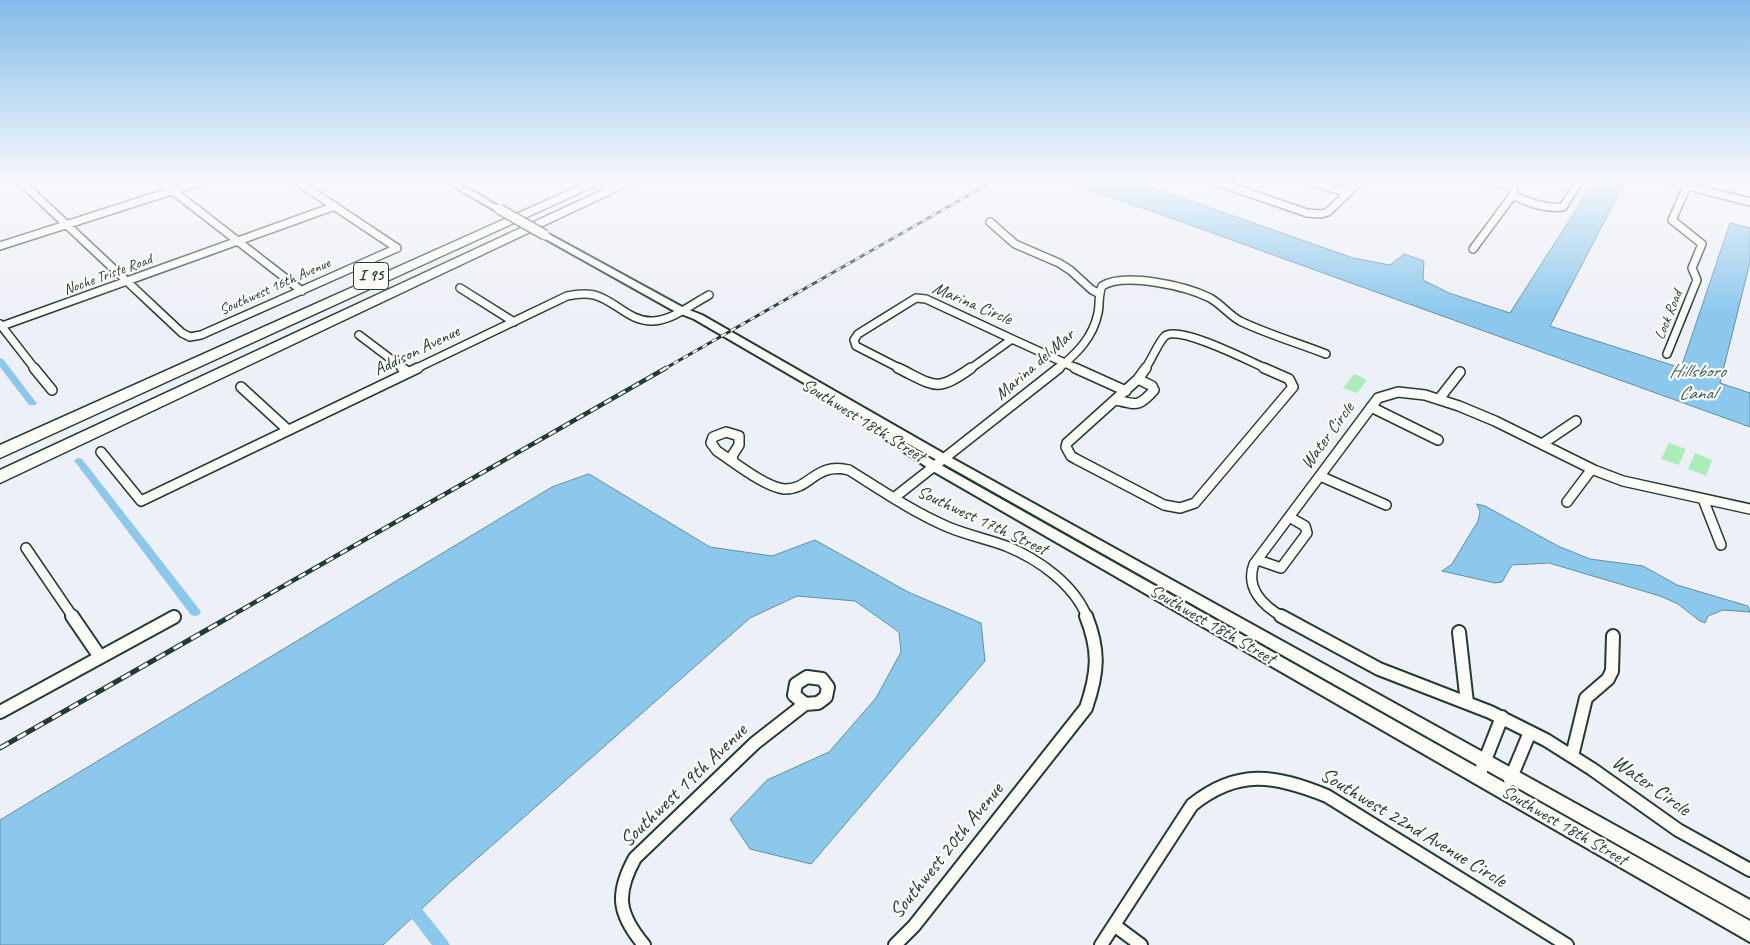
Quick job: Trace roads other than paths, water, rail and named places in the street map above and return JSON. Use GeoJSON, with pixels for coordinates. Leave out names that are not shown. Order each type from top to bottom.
{"type":"FeatureCollection","features":[{"type":"Feature","properties":{"kind":"highway","name":"I 95"},"geometry":{"type":"LineString","coordinates":[[0,442],[487,224]]}},
{"type":"Feature","properties":{"kind":"highway"},"geometry":{"type":"LineString","coordinates":[[0,452],[505,224]]}},
{"type":"Feature","properties":{"kind":"highway"},"geometry":{"type":"LineString","coordinates":[[0,465],[525,224]]}},
{"type":"Feature","properties":{"kind":"highway","name":"I 95"},"geometry":{"type":"LineString","coordinates":[[0,477],[541,224]]}},
{"type":"Feature","properties":{"kind":"main road","name":"Southwest 18th Street"},"geometry":{"type":"LineString","coordinates":[[526,224],[680,310],[694,320],[940,463],[1481,770],[1750,910]]}},
{"type":"Feature","properties":{"kind":"main road","name":"Southwest 18th Street"},"geometry":{"type":"LineString","coordinates":[[1508,785],[1750,932]]}},
{"type":"Feature","properties":{"kind":"street"},"geometry":{"type":"LineString","coordinates":[[216,224],[302,291]]}},
{"type":"Feature","properties":{"kind":"street","name":"Noche Triste Road"},"geometry":{"type":"LineString","coordinates":[[1,325],[285,224]]}},
{"type":"Feature","properties":{"kind":"street","name":"Southwest 16th Avenue"},"geometry":{"type":"LineString","coordinates":[[127,281],[182,333],[190,337],[201,335],[397,248],[362,224]]}},
{"type":"Feature","properties":{"kind":"street"},"geometry":{"type":"LineString","coordinates":[[992,224],[1015,244],[1070,270],[1092,290],[1100,294],[1102,287],[1108,282],[1130,280],[1166,285],[1201,294],[1242,321],[1326,354]]}},
{"type":"Feature","properties":{"kind":"street"},"geometry":{"type":"LineString","coordinates":[[1473,249],[1492,224]]}},
{"type":"Feature","properties":{"kind":"street","name":"Lock Road"},"geometry":{"type":"LineString","coordinates":[[1667,354],[1697,280],[1692,268],[1702,244],[1678,224]]}},
{"type":"Feature","properties":{"kind":"street"},"geometry":{"type":"LineString","coordinates":[[0,246],[67,225],[127,281]]}},
{"type":"Feature","properties":{"kind":"street"},"geometry":{"type":"LineString","coordinates":[[460,288],[514,322]]}},
{"type":"Feature","properties":{"kind":"street","name":"Addison Avenue"},"geometry":{"type":"LineString","coordinates":[[101,452],[140,501],[561,299],[582,293],[601,296],[643,320],[662,318],[708,295]]}},
{"type":"Feature","properties":{"kind":"street","name":"Marina del Mar"},"geometry":{"type":"LineString","coordinates":[[940,463],[1065,363],[1084,345],[1092,332],[1097,318],[1100,294]]}},
{"type":"Feature","properties":{"kind":"street","name":"Marina Circle"},"geometry":{"type":"LineString","coordinates":[[921,298],[931,300],[1013,338],[950,383],[939,385],[926,382],[856,346],[854,340],[858,334],[907,302],[921,298]]}},
{"type":"Feature","properties":{"kind":"street"},"geometry":{"type":"LineString","coordinates":[[1,325],[52,390]]}},
{"type":"Feature","properties":{"kind":"street"},"geometry":{"type":"LineString","coordinates":[[1176,333],[1188,335],[1281,374],[1289,380],[1293,387],[1195,503],[1185,508],[1164,505],[1076,459],[1068,452],[1067,443],[1138,379],[1153,358],[1163,337],[1176,333]]}},
{"type":"Feature","properties":{"kind":"street"},"geometry":{"type":"LineString","coordinates":[[359,335],[408,372]]}},
{"type":"Feature","properties":{"kind":"street"},"geometry":{"type":"LineString","coordinates":[[1013,338],[1126,391]]}},
{"type":"Feature","properties":{"kind":"street"},"geometry":{"type":"LineString","coordinates":[[1439,399],[1460,372]]}},
{"type":"Feature","properties":{"kind":"street"},"geometry":{"type":"LineString","coordinates":[[1116,400],[1136,405],[1147,398],[1154,390],[1152,386],[1138,379]]}},
{"type":"Feature","properties":{"kind":"street"},"geometry":{"type":"LineString","coordinates":[[241,387],[288,430]]}},
{"type":"Feature","properties":{"kind":"street","name":"Water Circle"},"geometry":{"type":"LineString","coordinates":[[1750,509],[1631,484],[1591,470],[1502,425],[1439,399],[1412,391],[1392,391],[1381,395],[1371,407],[1258,560],[1250,575],[1252,587],[1259,599],[1272,610],[1379,669],[1502,717],[1530,732],[1572,756],[1678,830],[1750,870]]}},
{"type":"Feature","properties":{"kind":"street"},"geometry":{"type":"LineString","coordinates":[[1371,407],[1438,440]]}},
{"type":"Feature","properties":{"kind":"street"},"geometry":{"type":"LineString","coordinates":[[1542,444],[1576,421]]}},
{"type":"Feature","properties":{"kind":"street","name":"Southwest 17th Street"},"geometry":{"type":"LineString","coordinates":[[734,460],[774,487],[788,490],[799,487],[823,470],[831,467],[849,470],[950,528],[1013,550],[1042,565],[1073,594],[1089,620],[1095,639],[1098,659],[1096,679],[1092,694],[1080,717],[1030,780]]}},
{"type":"Feature","properties":{"kind":"street","name":"Southwest 17th Street"},"geometry":{"type":"LineString","coordinates":[[896,498],[940,463]]}},
{"type":"Feature","properties":{"kind":"street"},"geometry":{"type":"LineString","coordinates":[[1567,502],[1591,470]]}},
{"type":"Feature","properties":{"kind":"street"},"geometry":{"type":"LineString","coordinates":[[1320,476],[1386,505]]}},
{"type":"Feature","properties":{"kind":"street"},"geometry":{"type":"LineString","coordinates":[[1703,498],[1721,546]]}},
{"type":"Feature","properties":{"kind":"street"},"geometry":{"type":"LineString","coordinates":[[1258,560],[1281,568],[1307,533],[1305,526],[1289,517]]}},
{"type":"Feature","properties":{"kind":"street"},"geometry":{"type":"LineString","coordinates":[[26,548],[100,657]]}},
{"type":"Feature","properties":{"kind":"street"},"geometry":{"type":"LineString","coordinates":[[0,712],[174,617]]}},
{"type":"Feature","properties":{"kind":"street"},"geometry":{"type":"LineString","coordinates":[[1459,632],[1467,703]]}},
{"type":"Feature","properties":{"kind":"street"},"geometry":{"type":"LineString","coordinates":[[1572,756],[1586,698],[1608,678],[1612,671],[1613,636]]}},
{"type":"Feature","properties":{"kind":"street","name":"Southwest 19th Avenue"},"geometry":{"type":"LineString","coordinates":[[641,942],[627,924],[622,912],[622,884],[627,870],[635,858],[755,743],[805,704]]}},
{"type":"Feature","properties":{"kind":"street"},"geometry":{"type":"LineString","coordinates":[[1481,770],[1502,717]]}},
{"type":"Feature","properties":{"kind":"street"},"geometry":{"type":"LineString","coordinates":[[1508,785],[1530,732]]}},
{"type":"Feature","properties":{"kind":"street","name":"Southwest 22nd Avenue Circle"},"geometry":{"type":"LineString","coordinates":[[1101,945],[1192,804],[1210,790],[1221,785],[1238,780],[1258,778],[1299,785],[1327,796],[1567,945]]}},
{"type":"Feature","properties":{"kind":"street","name":"Southwest 20th Avenue"},"geometry":{"type":"LineString","coordinates":[[895,945],[914,926],[1030,780]]}},
{"type":"Feature","properties":{"kind":"street"},"geometry":{"type":"LineString","coordinates":[[1114,925],[1141,945]]}},
{"type":"Feature","properties":{"kind":"water","name":"Hillsboro Canal"},"geometry":{"type":"Polygon","coordinates":[[[1188,224],[1257,224],[1353,258],[1390,265],[1404,254],[1424,261],[1423,280],[1449,293],[1510,313],[1567,224],[1603,224],[1550,326],[1681,368],[1730,224],[1750,228],[1750,262],[1720,383],[1750,393],[1750,427],[1188,224]]]}},
{"type":"Feature","properties":{"kind":"water"},"geometry":{"type":"Polygon","coordinates":[[[589,474],[710,547],[772,556],[815,540],[908,592],[981,623],[985,661],[811,864],[750,849],[730,819],[767,780],[829,752],[876,698],[901,652],[899,632],[855,601],[797,596],[750,618],[447,885],[383,945],[0,945],[0,820],[552,487],[589,474]]]}},
{"type":"Feature","properties":{"kind":"water"},"geometry":{"type":"Polygon","coordinates":[[[1477,504],[1485,506],[1558,546],[1590,559],[1643,566],[1677,585],[1748,606],[1750,612],[1723,610],[1708,616],[1705,623],[1678,604],[1660,596],[1549,563],[1512,565],[1502,582],[1495,583],[1442,571],[1452,564],[1478,521],[1480,512],[1477,504]]]}},
{"type":"Feature","properties":{"kind":"waterway"},"geometry":{"type":"LineString","coordinates":[[0,361],[32,403]]}},
{"type":"Feature","properties":{"kind":"waterway"},"geometry":{"type":"LineString","coordinates":[[79,461],[195,612]]}},
{"type":"Feature","properties":{"kind":"waterway"},"geometry":{"type":"LineString","coordinates":[[417,914],[442,945]]}},
{"type":"Feature","properties":{"kind":"railway"},"geometry":{"type":"LineString","coordinates":[[664,369],[918,224]]}},
{"type":"Feature","properties":{"kind":"railway"},"geometry":{"type":"LineString","coordinates":[[229,617],[666,368]]}},
{"type":"Feature","properties":{"kind":"railway"},"geometry":{"type":"LineString","coordinates":[[0,748],[231,616]]}}]}
